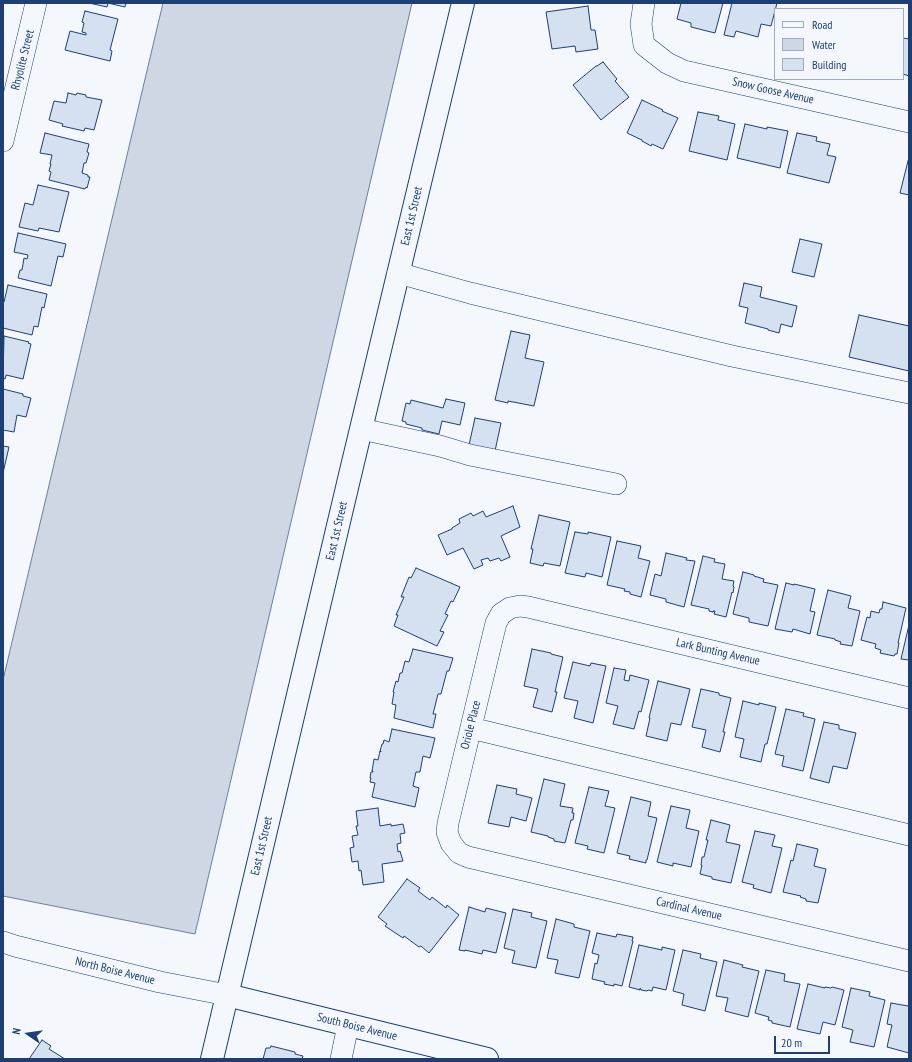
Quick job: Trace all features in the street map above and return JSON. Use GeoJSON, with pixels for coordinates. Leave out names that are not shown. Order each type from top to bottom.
{"type":"FeatureCollection","features":[{"type":"Feature","properties":{"kind":"main road","name":"East 1st Street"},"geometry":{"type":"LineString","coordinates":[[212,1059],[463,3]]}},
{"type":"Feature","properties":{"kind":"main road","name":"South Boise Avenue"},"geometry":{"type":"LineString","coordinates":[[227,995],[487,1059]]}},
{"type":"Feature","properties":{"kind":"street","name":"Rhyolite Street"},"geometry":{"type":"LineString","coordinates":[[3,141],[36,3]]}},
{"type":"Feature","properties":{"kind":"street","name":"Snow Goose Avenue"},"geometry":{"type":"LineString","coordinates":[[644,3],[641,24],[644,45],[667,63],[684,71],[909,122]]}},
{"type":"Feature","properties":{"kind":"street"},"geometry":{"type":"LineString","coordinates":[[398,273],[470,293],[732,356],[909,393]]}},
{"type":"Feature","properties":{"kind":"street"},"geometry":{"type":"LineString","coordinates":[[361,429],[440,446],[470,455],[616,484]]}},
{"type":"Feature","properties":{"kind":"street","name":"Lark Bunting Avenue"},"geometry":{"type":"LineString","coordinates":[[528,606],[909,698]]}},
{"type":"Feature","properties":{"kind":"street","name":"Oriole Place"},"geometry":{"type":"LineString","coordinates":[[468,857],[459,853],[451,843],[447,832],[448,824],[496,624],[502,614],[510,608],[528,606]]}},
{"type":"Feature","properties":{"kind":"street"},"geometry":{"type":"LineString","coordinates":[[471,728],[909,835]]}},
{"type":"Feature","properties":{"kind":"street","name":"Cardinal Avenue"},"geometry":{"type":"LineString","coordinates":[[468,857],[909,961]]}},
{"type":"Feature","properties":{"kind":"street","name":"North Boise Avenue"},"geometry":{"type":"LineString","coordinates":[[3,942],[160,982],[227,995]]}},
{"type":"Feature","properties":{"kind":"street"},"geometry":{"type":"LineString","coordinates":[[341,1059],[348,1025]]}},
{"type":"Feature","properties":{"kind":"water"},"geometry":{"type":"Polygon","coordinates":[[[163,3],[412,3],[195,934],[3,896],[3,680],[163,3]]]}},
{"type":"Feature","properties":{"kind":"building"},"geometry":{"type":"Polygon","coordinates":[[[89,3],[108,3],[107,7],[89,3]]]}},
{"type":"Feature","properties":{"kind":"building"},"geometry":{"type":"Polygon","coordinates":[[[108,3],[126,3],[125,7],[108,3]]]}},
{"type":"Feature","properties":{"kind":"building"},"geometry":{"type":"Polygon","coordinates":[[[681,3],[723,3],[715,33],[691,27],[691,23],[677,19],[681,3]]]}},
{"type":"Feature","properties":{"kind":"building"},"geometry":{"type":"Polygon","coordinates":[[[732,3],[777,3],[776,8],[774,8],[771,26],[761,24],[758,37],[736,31],[734,37],[724,35],[732,3]]]}},
{"type":"Feature","properties":{"kind":"building"},"geometry":{"type":"Polygon","coordinates":[[[588,6],[591,30],[595,30],[598,49],[576,52],[575,46],[552,49],[546,12],[588,6]]]}},
{"type":"Feature","properties":{"kind":"building"},"geometry":{"type":"Polygon","coordinates":[[[85,11],[118,19],[110,50],[112,51],[110,61],[65,50],[70,31],[86,35],[86,33],[82,32],[84,23],[82,22],[85,11]]]}},
{"type":"Feature","properties":{"kind":"building"},"geometry":{"type":"Polygon","coordinates":[[[904,38],[909,39],[909,76],[904,74],[904,38]]]}},
{"type":"Feature","properties":{"kind":"building"},"geometry":{"type":"Polygon","coordinates":[[[603,62],[617,79],[615,81],[629,97],[601,120],[573,85],[603,62]]]}},
{"type":"Feature","properties":{"kind":"building"},"geometry":{"type":"Polygon","coordinates":[[[68,93],[76,95],[77,93],[86,95],[86,97],[102,100],[94,130],[85,128],[84,131],[62,126],[63,124],[49,120],[54,101],[66,103],[68,93]]]}},
{"type":"Feature","properties":{"kind":"building"},"geometry":{"type":"Polygon","coordinates":[[[642,100],[678,118],[663,149],[652,144],[651,146],[627,133],[642,100]]]}},
{"type":"Feature","properties":{"kind":"building"},"geometry":{"type":"Polygon","coordinates":[[[698,112],[719,116],[718,120],[735,124],[727,160],[689,151],[698,112]]]}},
{"type":"Feature","properties":{"kind":"building"},"geometry":{"type":"Polygon","coordinates":[[[745,124],[767,129],[767,127],[788,131],[780,168],[737,158],[745,124]]]}},
{"type":"Feature","properties":{"kind":"building"},"geometry":{"type":"Polygon","coordinates":[[[45,133],[89,144],[87,152],[89,153],[86,163],[84,163],[82,173],[90,177],[87,188],[86,187],[85,189],[49,180],[52,155],[40,153],[45,133]]]}},
{"type":"Feature","properties":{"kind":"building"},"geometry":{"type":"Polygon","coordinates":[[[797,133],[817,137],[816,141],[830,144],[827,155],[836,157],[829,183],[787,173],[797,133]]]}},
{"type":"Feature","properties":{"kind":"building"},"geometry":{"type":"Polygon","coordinates":[[[908,161],[909,162],[909,195],[900,193],[908,161]]]}},
{"type":"Feature","properties":{"kind":"building"},"geometry":{"type":"Polygon","coordinates":[[[38,185],[69,192],[59,232],[39,228],[38,231],[19,227],[25,203],[33,205],[38,185]]]}},
{"type":"Feature","properties":{"kind":"building"},"geometry":{"type":"Polygon","coordinates":[[[18,233],[66,244],[63,257],[58,256],[51,286],[18,278],[20,270],[22,270],[24,258],[27,259],[28,255],[14,252],[18,233]]]}},
{"type":"Feature","properties":{"kind":"building"},"geometry":{"type":"Polygon","coordinates":[[[800,239],[822,244],[814,277],[792,272],[800,239]]]}},
{"type":"Feature","properties":{"kind":"building"},"geometry":{"type":"Polygon","coordinates":[[[744,283],[762,287],[760,297],[797,306],[792,327],[781,324],[779,333],[745,323],[748,308],[739,306],[744,283]]]}},
{"type":"Feature","properties":{"kind":"building"},"geometry":{"type":"Polygon","coordinates":[[[8,285],[47,294],[44,308],[42,307],[38,327],[34,326],[32,335],[3,328],[3,302],[8,285]]]}},
{"type":"Feature","properties":{"kind":"building"},"geometry":{"type":"Polygon","coordinates":[[[859,315],[909,326],[909,371],[849,357],[859,315]]]}},
{"type":"Feature","properties":{"kind":"building"},"geometry":{"type":"Polygon","coordinates":[[[511,331],[530,335],[525,358],[544,362],[534,406],[495,400],[511,331]]]}},
{"type":"Feature","properties":{"kind":"building"},"geometry":{"type":"Polygon","coordinates":[[[4,336],[29,342],[28,343],[31,344],[23,379],[6,375],[5,379],[3,378],[4,336]]]}},
{"type":"Feature","properties":{"kind":"building"},"geometry":{"type":"Polygon","coordinates":[[[3,389],[23,394],[23,396],[31,398],[26,417],[17,415],[14,432],[3,430],[3,389]]]}},
{"type":"Feature","properties":{"kind":"building"},"geometry":{"type":"Polygon","coordinates":[[[446,399],[465,403],[460,425],[442,421],[439,434],[422,430],[422,428],[406,424],[406,422],[402,421],[406,403],[410,404],[411,400],[443,408],[446,399]]]}},
{"type":"Feature","properties":{"kind":"building"},"geometry":{"type":"Polygon","coordinates":[[[475,418],[501,423],[495,451],[469,445],[475,418]]]}},
{"type":"Feature","properties":{"kind":"building"},"geometry":{"type":"Polygon","coordinates":[[[3,446],[9,447],[3,473],[3,446]]]}},
{"type":"Feature","properties":{"kind":"building"},"geometry":{"type":"Polygon","coordinates":[[[513,506],[520,527],[501,536],[510,557],[501,561],[499,558],[490,561],[488,558],[481,560],[483,565],[474,569],[463,548],[447,555],[438,535],[452,529],[460,523],[459,519],[471,513],[473,516],[483,511],[486,517],[513,506]]]}},
{"type":"Feature","properties":{"kind":"building"},"geometry":{"type":"Polygon","coordinates":[[[539,515],[570,522],[560,566],[544,563],[543,566],[530,563],[533,549],[531,549],[539,515]]]}},
{"type":"Feature","properties":{"kind":"building"},"geometry":{"type":"Polygon","coordinates":[[[575,532],[588,534],[588,532],[611,537],[602,577],[586,573],[585,577],[565,573],[575,532]]]}},
{"type":"Feature","properties":{"kind":"building"},"geometry":{"type":"Polygon","coordinates":[[[617,541],[641,546],[638,558],[650,561],[641,597],[624,591],[625,589],[607,585],[617,541]]]}},
{"type":"Feature","properties":{"kind":"building"},"geometry":{"type":"Polygon","coordinates":[[[666,553],[687,558],[686,560],[695,561],[684,607],[666,602],[666,599],[650,595],[655,574],[661,576],[666,553]]]}},
{"type":"Feature","properties":{"kind":"building"},"geometry":{"type":"Polygon","coordinates":[[[703,556],[715,559],[714,562],[725,564],[722,579],[734,581],[733,593],[732,592],[726,617],[714,614],[715,611],[709,611],[709,609],[691,605],[703,556]]]}},
{"type":"Feature","properties":{"kind":"building"},"geometry":{"type":"Polygon","coordinates":[[[416,568],[460,587],[445,614],[448,615],[440,631],[444,632],[437,646],[394,626],[398,615],[396,615],[404,597],[401,597],[409,577],[411,578],[416,568]]]}},
{"type":"Feature","properties":{"kind":"building"},"geometry":{"type":"Polygon","coordinates":[[[743,572],[764,579],[763,582],[778,585],[768,626],[749,622],[749,618],[733,614],[743,572]]]}},
{"type":"Feature","properties":{"kind":"building"},"geometry":{"type":"Polygon","coordinates":[[[786,583],[815,589],[810,611],[815,612],[810,634],[793,629],[792,632],[775,629],[786,583]]]}},
{"type":"Feature","properties":{"kind":"building"},"geometry":{"type":"Polygon","coordinates":[[[828,590],[851,596],[848,608],[860,611],[852,646],[840,644],[841,642],[835,639],[817,635],[828,590]]]}},
{"type":"Feature","properties":{"kind":"building"},"geometry":{"type":"Polygon","coordinates":[[[883,602],[906,608],[897,654],[894,656],[880,653],[881,650],[875,648],[876,644],[861,640],[867,617],[870,618],[871,611],[879,613],[880,609],[882,609],[883,602]]]}},
{"type":"Feature","properties":{"kind":"building"},"geometry":{"type":"Polygon","coordinates":[[[909,625],[909,660],[901,659],[909,625]]]}},
{"type":"Feature","properties":{"kind":"building"},"geometry":{"type":"Polygon","coordinates":[[[413,649],[453,658],[449,671],[447,671],[441,694],[438,694],[433,714],[436,714],[433,728],[394,718],[396,705],[392,704],[396,681],[398,682],[405,661],[409,662],[413,649]]]}},
{"type":"Feature","properties":{"kind":"building"},"geometry":{"type":"Polygon","coordinates":[[[532,649],[563,657],[552,712],[533,707],[538,689],[524,686],[532,649]]]}},
{"type":"Feature","properties":{"kind":"building"},"geometry":{"type":"Polygon","coordinates":[[[573,662],[590,666],[591,663],[606,666],[593,723],[574,718],[578,701],[564,698],[573,662]]]}},
{"type":"Feature","properties":{"kind":"building"},"geometry":{"type":"Polygon","coordinates":[[[614,668],[626,670],[624,680],[629,681],[630,675],[649,680],[641,712],[639,711],[634,729],[613,724],[618,706],[606,703],[614,668]]]}},
{"type":"Feature","properties":{"kind":"building"},"geometry":{"type":"Polygon","coordinates":[[[658,681],[690,689],[681,725],[671,723],[667,741],[646,736],[658,681]]]}},
{"type":"Feature","properties":{"kind":"building"},"geometry":{"type":"Polygon","coordinates":[[[701,689],[719,693],[719,695],[731,698],[720,752],[702,747],[706,730],[692,727],[701,689]]]}},
{"type":"Feature","properties":{"kind":"building"},"geometry":{"type":"Polygon","coordinates":[[[743,701],[776,707],[761,762],[740,757],[744,739],[735,737],[743,701]]]}},
{"type":"Feature","properties":{"kind":"building"},"geometry":{"type":"Polygon","coordinates":[[[786,709],[804,713],[803,716],[815,719],[803,771],[782,766],[784,756],[775,754],[786,709]]]}},
{"type":"Feature","properties":{"kind":"building"},"geometry":{"type":"Polygon","coordinates":[[[824,722],[839,725],[839,729],[856,733],[847,769],[833,766],[829,783],[810,778],[824,722]]]}},
{"type":"Feature","properties":{"kind":"building"},"geometry":{"type":"Polygon","coordinates":[[[392,729],[435,738],[430,758],[423,756],[420,772],[416,772],[413,786],[419,788],[415,807],[372,797],[375,783],[370,782],[371,772],[373,772],[374,759],[378,760],[380,751],[384,740],[389,742],[392,729]]]}},
{"type":"Feature","properties":{"kind":"building"},"geometry":{"type":"Polygon","coordinates":[[[544,779],[565,784],[560,806],[573,808],[573,820],[571,820],[565,843],[554,841],[554,839],[548,836],[531,832],[544,779]]]}},
{"type":"Feature","properties":{"kind":"building"},"geometry":{"type":"Polygon","coordinates":[[[497,785],[517,789],[516,794],[532,798],[526,821],[511,817],[509,827],[488,823],[497,785]]]}},
{"type":"Feature","properties":{"kind":"building"},"geometry":{"type":"Polygon","coordinates":[[[589,787],[609,791],[605,806],[615,808],[604,853],[587,849],[588,846],[575,843],[589,787]]]}},
{"type":"Feature","properties":{"kind":"building"},"geometry":{"type":"Polygon","coordinates":[[[631,797],[651,802],[648,816],[657,818],[646,863],[629,859],[630,856],[617,853],[631,797]]]}},
{"type":"Feature","properties":{"kind":"building"},"geometry":{"type":"Polygon","coordinates":[[[671,806],[690,810],[686,828],[699,831],[691,867],[673,863],[673,866],[657,862],[671,806]]]}},
{"type":"Feature","properties":{"kind":"building"},"geometry":{"type":"Polygon","coordinates":[[[378,808],[380,826],[403,824],[405,833],[400,834],[401,843],[397,844],[398,852],[400,851],[403,861],[382,864],[384,882],[363,885],[358,861],[352,862],[350,848],[354,847],[352,836],[358,835],[356,826],[358,826],[356,811],[378,808]]]}},
{"type":"Feature","properties":{"kind":"building"},"geometry":{"type":"Polygon","coordinates":[[[711,820],[730,825],[726,842],[740,845],[731,883],[712,879],[712,877],[700,874],[702,857],[704,857],[711,820]]]}},
{"type":"Feature","properties":{"kind":"building"},"geometry":{"type":"Polygon","coordinates":[[[755,831],[775,835],[772,846],[782,848],[771,893],[753,888],[754,885],[742,882],[755,831]]]}},
{"type":"Feature","properties":{"kind":"building"},"geometry":{"type":"Polygon","coordinates":[[[797,844],[818,849],[814,866],[826,869],[818,903],[806,901],[806,899],[800,897],[801,896],[783,892],[791,860],[793,861],[797,844]]]}},
{"type":"Feature","properties":{"kind":"building"},"geometry":{"type":"Polygon","coordinates":[[[407,879],[420,888],[418,891],[430,900],[432,897],[446,908],[447,905],[459,915],[429,953],[421,946],[419,947],[404,936],[403,938],[385,926],[387,924],[378,917],[407,879]]]}},
{"type":"Feature","properties":{"kind":"building"},"geometry":{"type":"Polygon","coordinates":[[[469,907],[485,912],[486,908],[506,913],[496,953],[483,950],[482,954],[459,950],[469,907]]]}},
{"type":"Feature","properties":{"kind":"building"},"geometry":{"type":"Polygon","coordinates":[[[513,909],[532,913],[531,917],[547,921],[536,968],[512,963],[515,951],[504,948],[513,909]]]}},
{"type":"Feature","properties":{"kind":"building"},"geometry":{"type":"Polygon","coordinates":[[[556,919],[574,924],[574,927],[590,931],[579,978],[555,973],[558,960],[547,958],[556,919]]]}},
{"type":"Feature","properties":{"kind":"building"},"geometry":{"type":"Polygon","coordinates":[[[597,933],[616,937],[617,934],[633,937],[622,986],[604,984],[605,982],[592,979],[595,963],[597,964],[599,955],[592,953],[597,933]]]}},
{"type":"Feature","properties":{"kind":"building"},"geometry":{"type":"Polygon","coordinates":[[[639,945],[662,950],[662,947],[675,950],[666,990],[653,987],[652,991],[647,991],[641,990],[640,988],[640,990],[629,987],[639,945]]]}},
{"type":"Feature","properties":{"kind":"building"},"geometry":{"type":"Polygon","coordinates":[[[683,950],[701,954],[700,958],[717,962],[705,1011],[682,1005],[684,994],[673,991],[683,950]]]}},
{"type":"Feature","properties":{"kind":"building"},"geometry":{"type":"Polygon","coordinates":[[[724,960],[743,965],[742,967],[759,971],[748,1017],[725,1011],[728,998],[716,996],[724,960]]]}},
{"type":"Feature","properties":{"kind":"building"},"geometry":{"type":"Polygon","coordinates":[[[766,970],[785,974],[784,981],[800,984],[790,1027],[772,1023],[772,1021],[768,1020],[769,1017],[755,1013],[766,970]]]}},
{"type":"Feature","properties":{"kind":"building"},"geometry":{"type":"Polygon","coordinates":[[[808,984],[844,990],[835,1025],[823,1022],[820,1034],[797,1029],[808,984]]]}},
{"type":"Feature","properties":{"kind":"building"},"geometry":{"type":"Polygon","coordinates":[[[851,988],[870,992],[869,996],[885,1000],[874,1047],[850,1042],[853,1030],[842,1027],[851,988]]]}},
{"type":"Feature","properties":{"kind":"building"},"geometry":{"type":"Polygon","coordinates":[[[891,1003],[908,1006],[909,1004],[909,1053],[887,1047],[892,1025],[887,1024],[891,1003]]]}},
{"type":"Feature","properties":{"kind":"building"},"geometry":{"type":"Polygon","coordinates":[[[42,1040],[51,1046],[49,1049],[65,1059],[29,1059],[42,1040]]]}},
{"type":"Feature","properties":{"kind":"building"},"geometry":{"type":"Polygon","coordinates":[[[271,1046],[295,1052],[295,1054],[303,1056],[302,1059],[263,1059],[266,1048],[270,1048],[271,1046]]]}}]}
